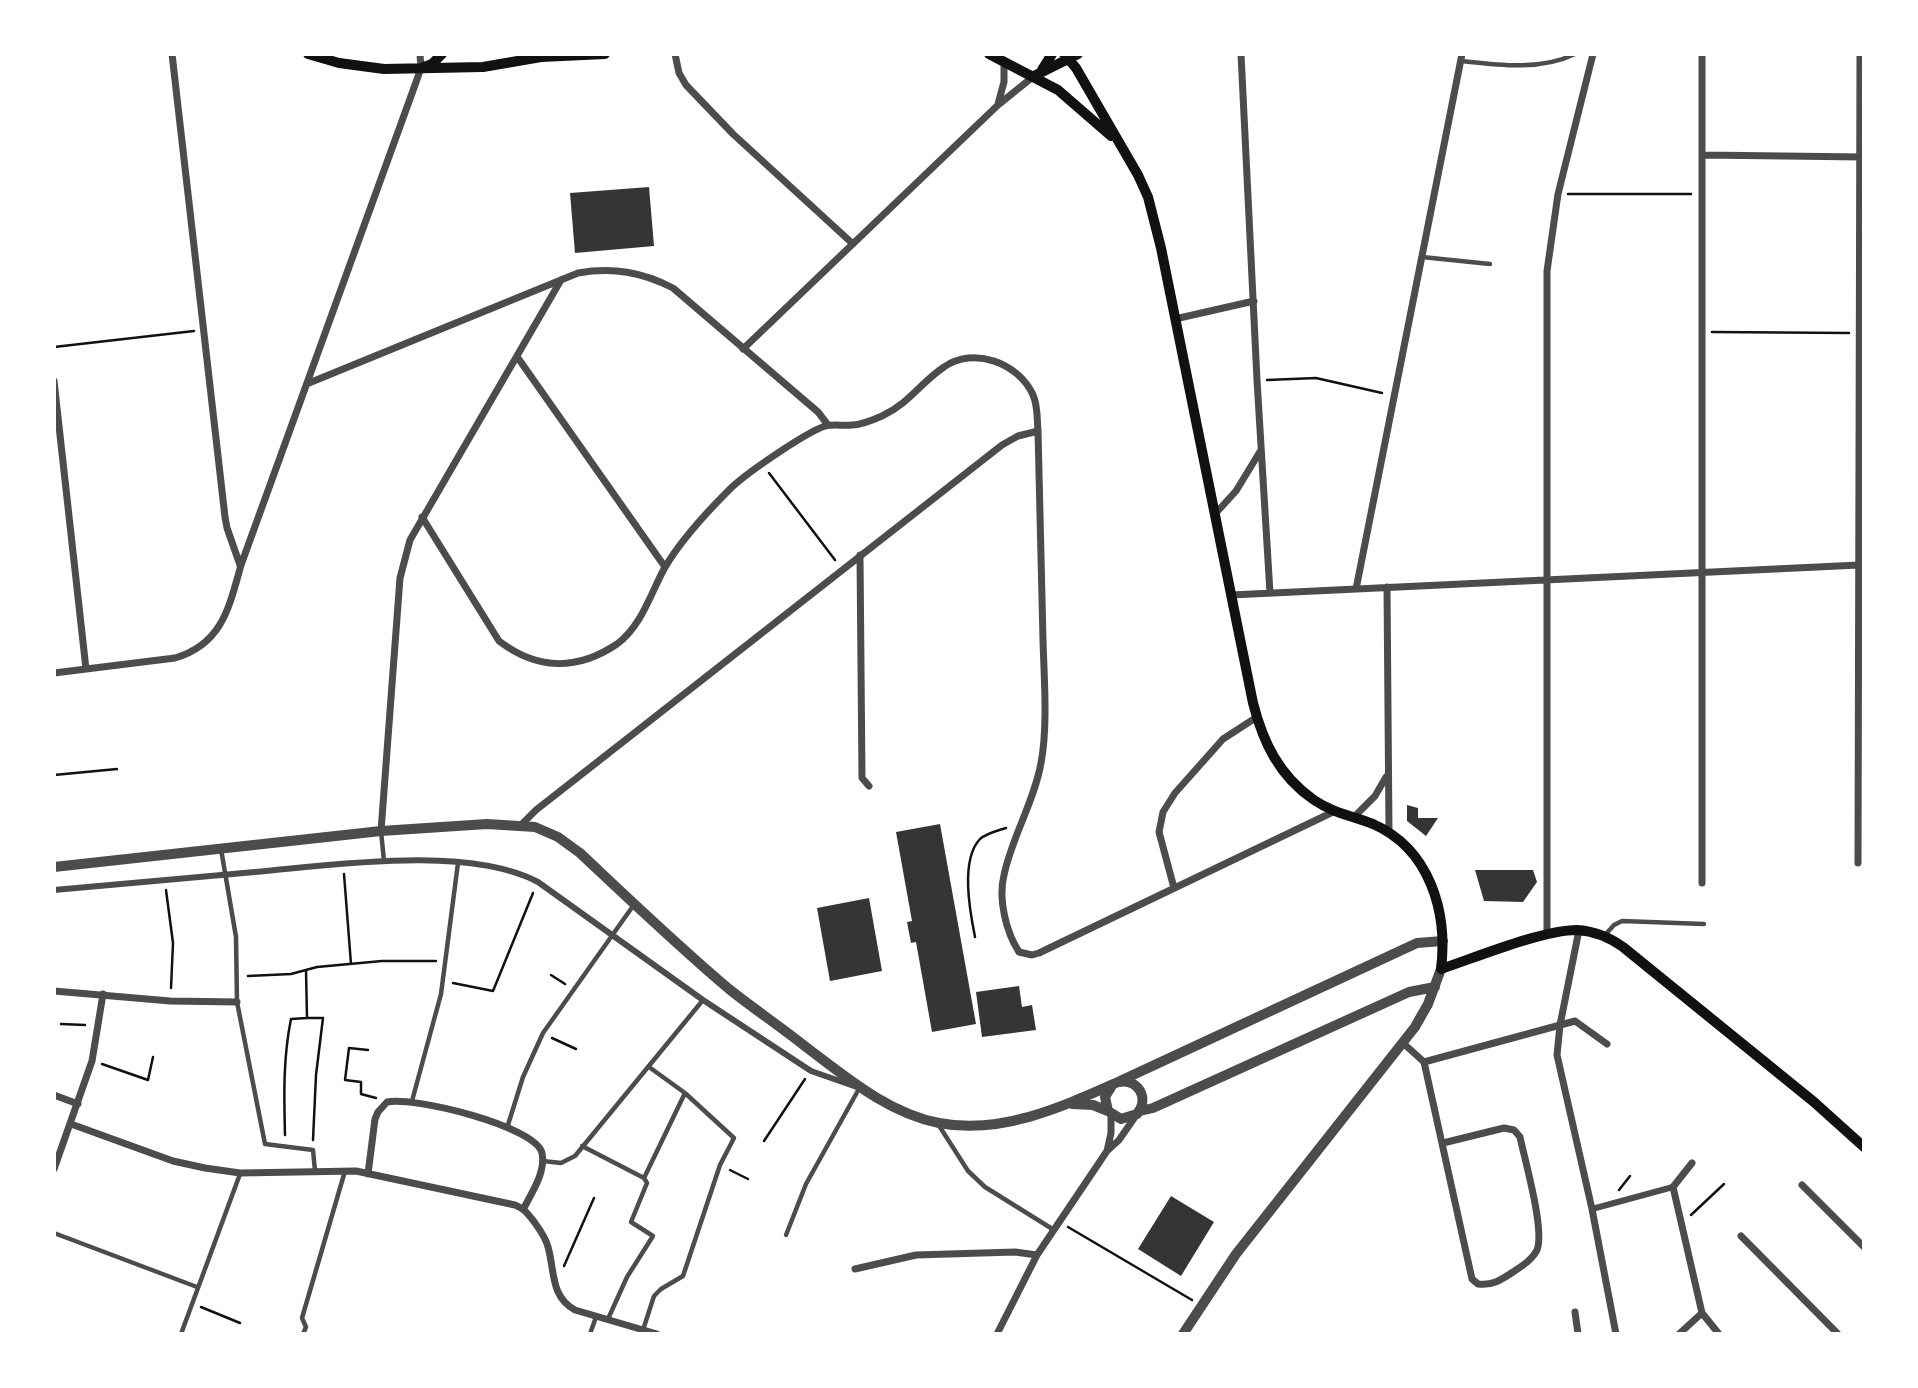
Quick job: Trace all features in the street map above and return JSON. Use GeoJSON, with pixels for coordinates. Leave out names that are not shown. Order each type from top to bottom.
{"type":"FeatureCollection","features":[{"type":"Feature","properties":{"kind":"main road"},"geometry":{"type":"LineString","coordinates":[[308,54],[359,66],[421,68],[484,67],[541,57],[605,54]]}},
{"type":"Feature","properties":{"kind":"main road"},"geometry":{"type":"LineString","coordinates":[[421,68],[432,64],[442,54]]}},
{"type":"Feature","properties":{"kind":"main road"},"geometry":{"type":"LineString","coordinates":[[512,54],[541,57]]}},
{"type":"Feature","properties":{"kind":"main road"},"geometry":{"type":"LineString","coordinates":[[989,54],[1004,58],[1058,90],[1117,142]]}},
{"type":"Feature","properties":{"kind":"main road"},"geometry":{"type":"LineString","coordinates":[[1034,76],[1046,66],[1052,54]]}},
{"type":"Feature","properties":{"kind":"main road"},"geometry":{"type":"LineString","coordinates":[[1034,76],[1070,56],[1117,142],[1138,174],[1148,197],[1161,248],[1257,717],[1273,758],[1285,774],[1299,788],[1333,812],[1389,832],[1405,846],[1427,874],[1440,914],[1443,941],[1441,969],[1547,935],[1579,930],[1605,936],[1623,947],[1864,1147]]}},
{"type":"Feature","properties":{"kind":"street"},"geometry":{"type":"LineString","coordinates":[[172,54],[225,517],[241,565]]}},
{"type":"Feature","properties":{"kind":"street"},"geometry":{"type":"LineString","coordinates":[[175,64],[180,54]]}},
{"type":"Feature","properties":{"kind":"street"},"geometry":{"type":"LineString","coordinates":[[54,673],[175,658],[198,649],[214,634],[226,613],[241,565],[309,383],[421,68],[421,54]]}},
{"type":"Feature","properties":{"kind":"street"},"geometry":{"type":"LineString","coordinates":[[675,54],[679,73],[695,94],[733,134],[853,244]]}},
{"type":"Feature","properties":{"kind":"street"},"geometry":{"type":"LineString","coordinates":[[1241,54],[1270,593]]}},
{"type":"Feature","properties":{"kind":"street"},"geometry":{"type":"LineString","coordinates":[[1547,935],[1547,271],[1558,194],[1594,54]]}},
{"type":"Feature","properties":{"kind":"street"},"geometry":{"type":"LineString","coordinates":[[1702,54],[1702,883]]}},
{"type":"Feature","properties":{"kind":"street"},"geometry":{"type":"LineString","coordinates":[[1858,863],[1861,565],[1859,333],[1862,320],[1860,54]]}},
{"type":"Feature","properties":{"kind":"street"},"geometry":{"type":"LineString","coordinates":[[998,105],[1004,82],[1004,58]]}},
{"type":"Feature","properties":{"kind":"street"},"geometry":{"type":"LineString","coordinates":[[1356,589],[1461,58]]}},
{"type":"Feature","properties":{"kind":"street"},"geometry":{"type":"LineString","coordinates":[[743,349],[998,105],[1034,76]]}},
{"type":"Feature","properties":{"kind":"street"},"geometry":{"type":"LineString","coordinates":[[1703,155],[1862,157]]}},
{"type":"Feature","properties":{"kind":"street"},"geometry":{"type":"LineString","coordinates":[[309,383],[561,280],[598,270],[618,270],[648,276],[673,288],[818,412],[828,425]]}},
{"type":"Feature","properties":{"kind":"street"},"geometry":{"type":"LineString","coordinates":[[381,831],[400,578],[410,540],[561,280]]}},
{"type":"Feature","properties":{"kind":"street"},"geometry":{"type":"LineString","coordinates":[[1175,319],[1254,301]]}},
{"type":"Feature","properties":{"kind":"street"},"geometry":{"type":"LineString","coordinates":[[518,358],[665,567]]}},
{"type":"Feature","properties":{"kind":"street"},"geometry":{"type":"LineString","coordinates":[[422,517],[499,641],[515,653],[539,662],[561,665],[589,659],[618,643],[644,613],[665,567],[700,522],[731,488],[763,465],[828,425],[855,425],[880,417],[902,405],[943,367],[966,358],[981,358],[1001,363],[1017,373],[1033,394],[1038,431],[1044,741],[1041,763],[1004,875],[1005,908],[1013,942],[1019,952],[1032,955],[1040,953],[1333,812]]}},
{"type":"Feature","properties":{"kind":"street"},"geometry":{"type":"LineString","coordinates":[[54,381],[86,669]]}},
{"type":"Feature","properties":{"kind":"street"},"geometry":{"type":"LineString","coordinates":[[521,825],[536,810],[1002,445],[1018,436],[1038,431]]}},
{"type":"Feature","properties":{"kind":"street"},"geometry":{"type":"LineString","coordinates":[[1215,514],[1236,491],[1262,447]]}},
{"type":"Feature","properties":{"kind":"street"},"geometry":{"type":"LineString","coordinates":[[860,555],[862,778],[869,786]]}},
{"type":"Feature","properties":{"kind":"street"},"geometry":{"type":"LineString","coordinates":[[1231,594],[1861,565]]}},
{"type":"Feature","properties":{"kind":"street"},"geometry":{"type":"LineString","coordinates":[[1387,587],[1389,832]]}},
{"type":"Feature","properties":{"kind":"street"},"geometry":{"type":"LineString","coordinates":[[1174,888],[1159,832],[1163,812],[1175,793],[1223,739],[1257,717]]}},
{"type":"Feature","properties":{"kind":"street"},"geometry":{"type":"LineString","coordinates":[[1353,818],[1375,796],[1388,774]]}},
{"type":"Feature","properties":{"kind":"street"},"geometry":{"type":"LineString","coordinates":[[54,867],[381,831],[487,824],[521,825],[547,832],[566,843],[732,991],[860,1087],[898,1109],[938,1123],[959,1125],[1000,1124],[1024,1119],[1064,1104],[1417,943],[1443,941]]}},
{"type":"Feature","properties":{"kind":"street"},"geometry":{"type":"LineString","coordinates":[[54,890],[384,862],[458,863],[508,869],[538,882],[703,1000],[811,1071],[860,1087]]}},
{"type":"Feature","properties":{"kind":"street"},"geometry":{"type":"LineString","coordinates":[[1579,930],[1560,1025],[1557,1055],[1592,1209],[1616,1334]]}},
{"type":"Feature","properties":{"kind":"street"},"geometry":{"type":"LineString","coordinates":[[1183,1334],[1236,1254],[1403,1043],[1421,1017],[1441,969]]}},
{"type":"Feature","properties":{"kind":"street"},"geometry":{"type":"LineString","coordinates":[[1064,1104],[1093,1105],[1121,1119],[1153,1108],[1409,992],[1435,987]]}},
{"type":"Feature","properties":{"kind":"street"},"geometry":{"type":"LineString","coordinates":[[54,991],[170,1001],[237,1002]]}},
{"type":"Feature","properties":{"kind":"street"},"geometry":{"type":"LineString","coordinates":[[54,1169],[57,1153],[71,1124],[92,1061],[103,994]]}},
{"type":"Feature","properties":{"kind":"street"},"geometry":{"type":"LineString","coordinates":[[1424,1062],[1575,1021],[1607,1044]]}},
{"type":"Feature","properties":{"kind":"street"},"geometry":{"type":"LineString","coordinates":[[1403,1043],[1424,1062],[1472,1279],[1478,1284],[1490,1285],[1531,1259],[1539,1240],[1520,1137],[1514,1130],[1504,1128],[1443,1143]]}},
{"type":"Feature","properties":{"kind":"street"},"geometry":{"type":"LineString","coordinates":[[998,1334],[1037,1255],[1107,1151],[1119,1140],[1138,1113],[1143,1098],[1140,1089],[1127,1081],[1115,1083],[1105,1097],[1110,1113],[1111,1133],[1107,1151]]}},
{"type":"Feature","properties":{"kind":"street"},"geometry":{"type":"LineString","coordinates":[[54,1095],[78,1104]]}},
{"type":"Feature","properties":{"kind":"street"},"geometry":{"type":"LineString","coordinates":[[368,1174],[375,1119],[382,1106],[394,1101],[412,1101],[467,1113],[507,1128],[539,1146],[542,1153],[539,1178],[524,1208]]}},
{"type":"Feature","properties":{"kind":"street"},"geometry":{"type":"LineString","coordinates":[[71,1124],[183,1164],[240,1173],[345,1171],[502,1201],[524,1208],[548,1246],[555,1286],[566,1305],[596,1317],[657,1334]]}},
{"type":"Feature","properties":{"kind":"street"},"geometry":{"type":"LineString","coordinates":[[1592,1209],[1672,1187],[1692,1163]]}},
{"type":"Feature","properties":{"kind":"street"},"geometry":{"type":"LineString","coordinates":[[1802,1185],[1864,1247]]}},
{"type":"Feature","properties":{"kind":"street"},"geometry":{"type":"LineString","coordinates":[[1672,1187],[1702,1313],[1719,1334]]}},
{"type":"Feature","properties":{"kind":"street"},"geometry":{"type":"LineString","coordinates":[[1741,1236],[1838,1334]]}},
{"type":"Feature","properties":{"kind":"street"},"geometry":{"type":"LineString","coordinates":[[855,1269],[916,1255],[1015,1252],[1037,1255]]}},
{"type":"Feature","properties":{"kind":"street"},"geometry":{"type":"LineString","coordinates":[[1575,1312],[1578,1334]]}},
{"type":"Feature","properties":{"kind":"street"},"geometry":{"type":"LineString","coordinates":[[1679,1334],[1702,1313]]}},
{"type":"Feature","properties":{"kind":"lane"},"geometry":{"type":"LineString","coordinates":[[1461,58],[1507,66],[1539,64],[1565,59],[1575,54]]}},
{"type":"Feature","properties":{"kind":"lane"},"geometry":{"type":"LineString","coordinates":[[1422,257],[1490,264]]}},
{"type":"Feature","properties":{"kind":"lane"},"geometry":{"type":"LineString","coordinates":[[381,831],[384,862]]}},
{"type":"Feature","properties":{"kind":"lane"},"geometry":{"type":"LineString","coordinates":[[221,849],[236,937],[237,1002],[265,1144],[313,1150],[315,1171]]}},
{"type":"Feature","properties":{"kind":"lane"},"geometry":{"type":"LineString","coordinates":[[412,1101],[442,981],[458,863]]}},
{"type":"Feature","properties":{"kind":"lane"},"geometry":{"type":"LineString","coordinates":[[507,1128],[523,1077],[543,1033],[635,904]]}},
{"type":"Feature","properties":{"kind":"lane"},"geometry":{"type":"LineString","coordinates":[[1605,936],[1622,920],[1704,924]]}},
{"type":"Feature","properties":{"kind":"lane"},"geometry":{"type":"LineString","coordinates":[[542,1161],[568,1161],[703,1000]]}},
{"type":"Feature","properties":{"kind":"lane"},"geometry":{"type":"LineString","coordinates":[[643,1331],[654,1296],[683,1276],[720,1165],[734,1138],[685,1094],[649,1067]]}},
{"type":"Feature","properties":{"kind":"lane"},"geometry":{"type":"LineString","coordinates":[[786,1235],[806,1184],[860,1087]]}},
{"type":"Feature","properties":{"kind":"lane"},"geometry":{"type":"LineString","coordinates":[[644,1178],[685,1094]]}},
{"type":"Feature","properties":{"kind":"lane"},"geometry":{"type":"LineString","coordinates":[[938,1123],[968,1171],[985,1187],[1054,1230]]}},
{"type":"Feature","properties":{"kind":"lane"},"geometry":{"type":"LineString","coordinates":[[582,1146],[644,1178],[647,1183],[631,1222],[653,1236],[628,1276],[607,1320]]}},
{"type":"Feature","properties":{"kind":"lane"},"geometry":{"type":"LineString","coordinates":[[303,1334],[306,1327],[302,1318],[345,1171]]}},
{"type":"Feature","properties":{"kind":"lane"},"geometry":{"type":"LineString","coordinates":[[181,1334],[240,1173]]}},
{"type":"Feature","properties":{"kind":"lane"},"geometry":{"type":"LineString","coordinates":[[54,1233],[197,1287]]}},
{"type":"Feature","properties":{"kind":"lane"},"geometry":{"type":"LineString","coordinates":[[590,1334],[596,1317]]}},
{"type":"Feature","properties":{"kind":"path"},"geometry":{"type":"LineString","coordinates":[[1558,194],[1702,194]]}},
{"type":"Feature","properties":{"kind":"path"},"geometry":{"type":"LineString","coordinates":[[54,347],[204,330]]}},
{"type":"Feature","properties":{"kind":"path"},"geometry":{"type":"LineString","coordinates":[[1702,332],[1859,333]]}},
{"type":"Feature","properties":{"kind":"path"},"geometry":{"type":"LineString","coordinates":[[1257,380],[1316,378],[1395,396]]}},
{"type":"Feature","properties":{"kind":"path"},"geometry":{"type":"LineString","coordinates":[[763,465],[842,569]]}},
{"type":"Feature","properties":{"kind":"path"},"geometry":{"type":"LineString","coordinates":[[54,775],[117,769]]}},
{"type":"Feature","properties":{"kind":"path"},"geometry":{"type":"LineString","coordinates":[[975,937],[967,881],[970,863],[979,840],[991,832],[1022,823]]}},
{"type":"Feature","properties":{"kind":"path"},"geometry":{"type":"LineString","coordinates":[[342,864],[352,964]]}},
{"type":"Feature","properties":{"kind":"path"},"geometry":{"type":"LineString","coordinates":[[164,880],[173,943],[170,1001]]}},
{"type":"Feature","properties":{"kind":"path"},"geometry":{"type":"LineString","coordinates":[[442,981],[493,991],[538,882]]}},
{"type":"Feature","properties":{"kind":"path"},"geometry":{"type":"LineString","coordinates":[[238,976],[291,974],[317,967],[382,961],[444,961]]}},
{"type":"Feature","properties":{"kind":"path"},"geometry":{"type":"LineString","coordinates":[[306,970],[307,1018]]}},
{"type":"Feature","properties":{"kind":"path"},"geometry":{"type":"LineString","coordinates":[[551,975],[573,990]]}},
{"type":"Feature","properties":{"kind":"path"},"geometry":{"type":"LineString","coordinates":[[285,1147],[284,1089],[290,1019],[323,1018],[316,1075],[313,1150]]}},
{"type":"Feature","properties":{"kind":"path"},"geometry":{"type":"LineString","coordinates":[[61,1024],[99,1025]]}},
{"type":"Feature","properties":{"kind":"path"},"geometry":{"type":"LineString","coordinates":[[543,1033],[576,1049]]}},
{"type":"Feature","properties":{"kind":"path"},"geometry":{"type":"LineString","coordinates":[[368,1050],[349,1048],[345,1080],[361,1082],[361,1094],[375,1097],[382,1106]]}},
{"type":"Feature","properties":{"kind":"path"},"geometry":{"type":"LineString","coordinates":[[92,1061],[148,1080],[153,1057]]}},
{"type":"Feature","properties":{"kind":"path"},"geometry":{"type":"LineString","coordinates":[[764,1141],[811,1071]]}},
{"type":"Feature","properties":{"kind":"path"},"geometry":{"type":"LineString","coordinates":[[720,1165],[748,1179]]}},
{"type":"Feature","properties":{"kind":"path"},"geometry":{"type":"LineString","coordinates":[[1622,1186],[1630,1176]]}},
{"type":"Feature","properties":{"kind":"path"},"geometry":{"type":"LineString","coordinates":[[1681,1224],[1724,1184]]}},
{"type":"Feature","properties":{"kind":"path"},"geometry":{"type":"LineString","coordinates":[[555,1286],[594,1198]]}},
{"type":"Feature","properties":{"kind":"path"},"geometry":{"type":"LineString","coordinates":[[1060,1222],[1201,1305]]}},
{"type":"Feature","properties":{"kind":"path"},"geometry":{"type":"LineString","coordinates":[[191,1304],[240,1322]]}},
{"type":"Feature","properties":{"kind":"building"},"geometry":{"type":"Polygon","coordinates":[[[649,187],[654,246],[575,253],[570,193],[649,187]]]}},
{"type":"Feature","properties":{"kind":"building"},"geometry":{"type":"Polygon","coordinates":[[[1407,805],[1418,808],[1418,818],[1438,818],[1426,836],[1407,821],[1407,805]]]}},
{"type":"Feature","properties":{"kind":"building"},"geometry":{"type":"Polygon","coordinates":[[[940,824],[976,1024],[932,1032],[916,942],[911,943],[907,922],[912,921],[896,832],[940,824]]]}},
{"type":"Feature","properties":{"kind":"building"},"geometry":{"type":"Polygon","coordinates":[[[1475,870],[1533,870],[1537,882],[1523,902],[1484,901],[1475,870]]]}},
{"type":"Feature","properties":{"kind":"building"},"geometry":{"type":"Polygon","coordinates":[[[869,898],[882,971],[830,981],[817,908],[869,898]]]}},
{"type":"Feature","properties":{"kind":"building"},"geometry":{"type":"Polygon","coordinates":[[[1019,986],[1022,1007],[1032,1005],[1036,1030],[982,1037],[976,992],[1019,986]]]}},
{"type":"Feature","properties":{"kind":"building"},"geometry":{"type":"Polygon","coordinates":[[[1171,1196],[1214,1222],[1181,1276],[1138,1249],[1171,1196]]]}}]}
